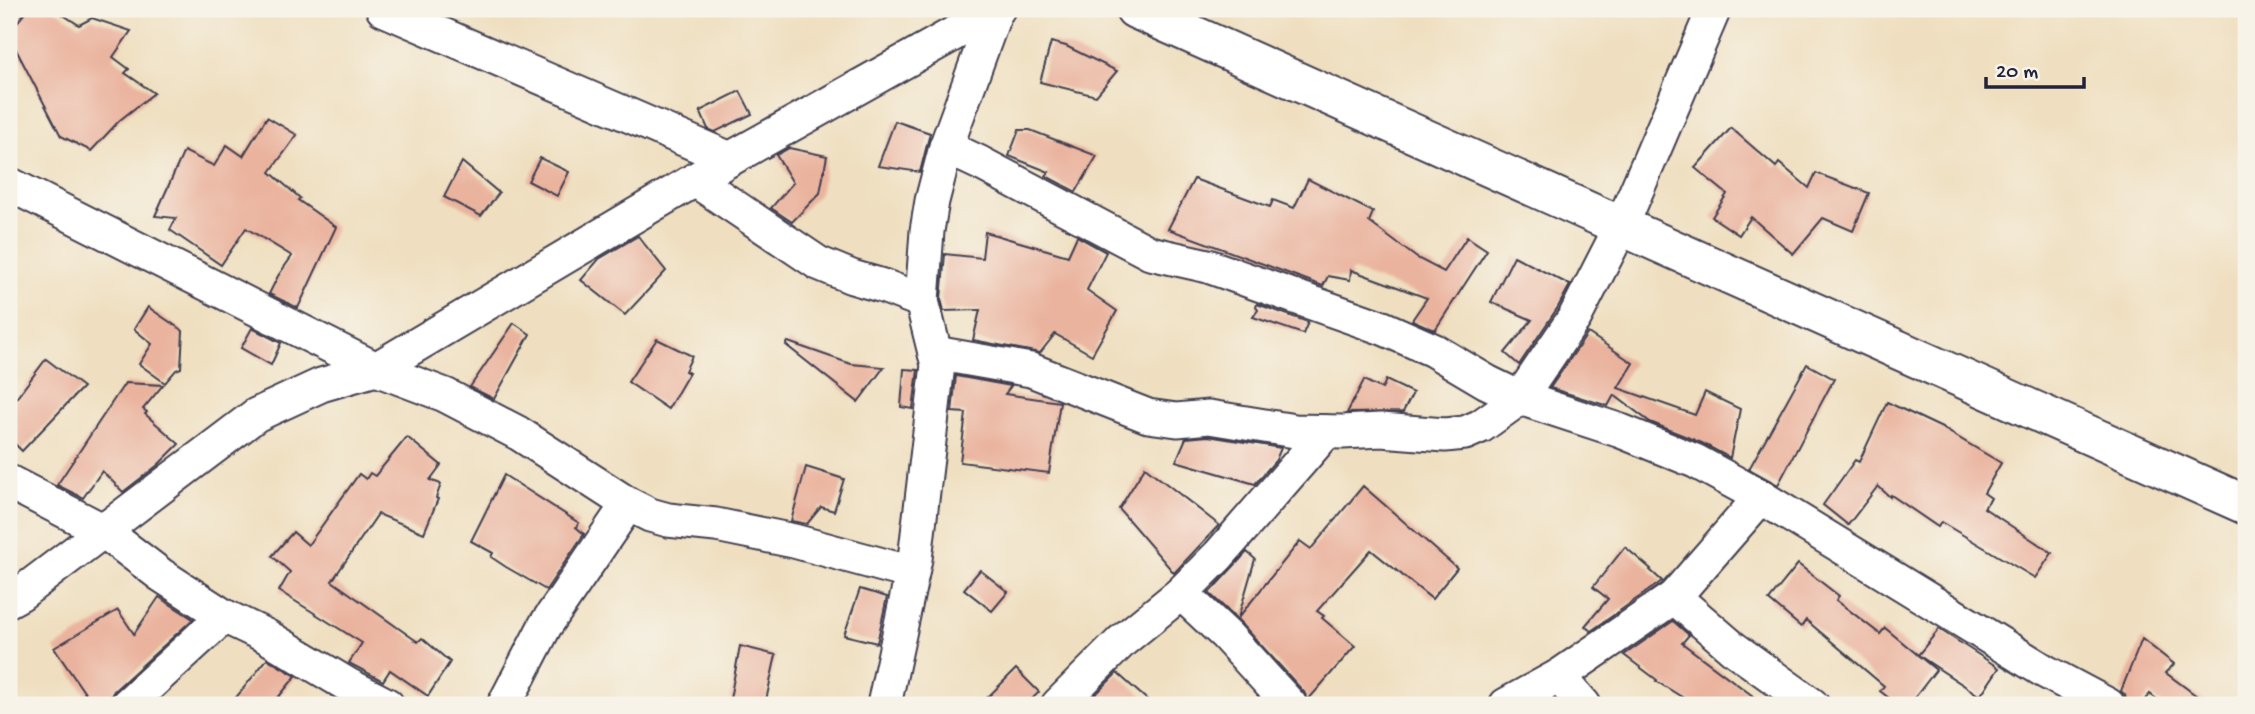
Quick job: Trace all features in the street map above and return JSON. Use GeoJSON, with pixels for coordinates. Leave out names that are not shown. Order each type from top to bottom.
{"type":"FeatureCollection","features":[{"type":"Feature","properties":{"kind":"main road"},"geometry":{"type":"LineString","coordinates":[[1135,9],[2246,505]]}},
{"type":"Feature","properties":{"kind":"street"},"geometry":{"type":"LineString","coordinates":[[383,9],[730,159]]}},
{"type":"Feature","properties":{"kind":"street"},"geometry":{"type":"LineString","coordinates":[[9,600],[256,415],[321,385],[376,369],[730,159],[997,9]]}},
{"type":"Feature","properties":{"kind":"street"},"geometry":{"type":"LineString","coordinates":[[884,705],[912,573],[939,365],[922,302],[931,211],[946,147],[997,9]]}},
{"type":"Feature","properties":{"kind":"street"},"geometry":{"type":"LineString","coordinates":[[935,353],[1031,370],[1148,416],[1177,420],[1209,417],[1295,431],[1381,430],[1445,435],[1465,433],[1481,426],[1520,398],[1575,317],[1621,227],[1714,9]]}},
{"type":"Feature","properties":{"kind":"street"},"geometry":{"type":"LineString","coordinates":[[946,147],[1150,254],[1208,266],[1383,328],[1433,350],[1520,398],[1633,436],[1695,461],[1761,496],[2046,672],[2108,705]]}},
{"type":"Feature","properties":{"kind":"street"},"geometry":{"type":"LineString","coordinates":[[695,180],[818,263],[922,302]]}},
{"type":"Feature","properties":{"kind":"street"},"geometry":{"type":"LineString","coordinates":[[9,184],[376,369],[444,395],[518,433],[628,504],[667,520],[716,524],[794,541],[912,573]]}},
{"type":"Feature","properties":{"kind":"street"},"geometry":{"type":"LineString","coordinates":[[1058,705],[1122,641],[1181,593],[1219,555],[1326,432]]}},
{"type":"Feature","properties":{"kind":"street"},"geometry":{"type":"LineString","coordinates":[[9,482],[102,530],[162,575],[224,616],[266,636],[387,705]]}},
{"type":"Feature","properties":{"kind":"street"},"geometry":{"type":"LineString","coordinates":[[1506,705],[1559,676],[1674,597],[1761,496]]}},
{"type":"Feature","properties":{"kind":"street"},"geometry":{"type":"LineString","coordinates":[[504,705],[545,626],[628,504]]}},
{"type":"Feature","properties":{"kind":"street"},"geometry":{"type":"LineString","coordinates":[[1181,593],[1226,635],[1290,705]]}},
{"type":"Feature","properties":{"kind":"street"},"geometry":{"type":"LineString","coordinates":[[1674,597],[1733,648],[1812,705]]}},
{"type":"Feature","properties":{"kind":"street"},"geometry":{"type":"LineString","coordinates":[[127,705],[224,616]]}},
{"type":"Feature","properties":{"kind":"street"},"geometry":{"type":"LineString","coordinates":[[1559,676],[1584,705]]}},
{"type":"Feature","properties":{"kind":"building"},"geometry":{"type":"Polygon","coordinates":[[[28,9],[54,9],[79,25],[92,18],[131,31],[113,57],[129,69],[125,73],[154,93],[120,120],[91,151],[61,136],[9,36],[9,32],[28,9]]]}},
{"type":"Feature","properties":{"kind":"building"},"geometry":{"type":"Polygon","coordinates":[[[1051,42],[1066,46],[1117,71],[1096,96],[1040,82],[1051,42]]]}},
{"type":"Feature","properties":{"kind":"building"},"geometry":{"type":"Polygon","coordinates":[[[740,91],[752,114],[715,132],[708,129],[700,111],[740,91]]]}},
{"type":"Feature","properties":{"kind":"building"},"geometry":{"type":"Polygon","coordinates":[[[267,117],[297,135],[270,172],[300,198],[298,200],[336,227],[298,308],[269,294],[292,256],[246,228],[221,265],[170,230],[176,218],[155,216],[184,151],[214,166],[227,145],[243,156],[267,117]]]}},
{"type":"Feature","properties":{"kind":"building"},"geometry":{"type":"Polygon","coordinates":[[[895,121],[930,133],[920,172],[878,166],[895,121]]]}},
{"type":"Feature","properties":{"kind":"building"},"geometry":{"type":"Polygon","coordinates":[[[1731,128],[1776,167],[1779,163],[1809,188],[1816,173],[1869,193],[1853,231],[1823,218],[1793,254],[1751,217],[1739,235],[1712,217],[1727,194],[1695,168],[1731,128]]]}},
{"type":"Feature","properties":{"kind":"building"},"geometry":{"type":"Polygon","coordinates":[[[1019,130],[1030,130],[1097,156],[1076,192],[1046,176],[1049,172],[1009,156],[1019,130]]]}},
{"type":"Feature","properties":{"kind":"building"},"geometry":{"type":"Polygon","coordinates":[[[789,148],[827,156],[820,193],[792,222],[771,208],[793,183],[776,155],[789,148]]]}},
{"type":"Feature","properties":{"kind":"building"},"geometry":{"type":"Polygon","coordinates":[[[540,158],[569,172],[557,196],[528,181],[540,158]]]}},
{"type":"Feature","properties":{"kind":"building"},"geometry":{"type":"Polygon","coordinates":[[[462,162],[499,193],[481,216],[444,197],[462,162]]]}},
{"type":"Feature","properties":{"kind":"building"},"geometry":{"type":"Polygon","coordinates":[[[1194,179],[1270,207],[1273,200],[1294,208],[1308,179],[1373,212],[1369,222],[1417,258],[1444,272],[1467,237],[1487,250],[1435,330],[1412,320],[1427,298],[1351,270],[1350,280],[1328,276],[1323,286],[1168,229],[1194,179]]]}},
{"type":"Feature","properties":{"kind":"building"},"geometry":{"type":"Polygon","coordinates":[[[985,232],[1068,256],[1077,236],[1106,252],[1087,290],[1117,311],[1092,355],[1055,334],[1040,353],[973,340],[980,310],[944,311],[941,299],[945,254],[982,258],[985,232]]]}},
{"type":"Feature","properties":{"kind":"building"},"geometry":{"type":"Polygon","coordinates":[[[638,236],[666,271],[625,315],[581,280],[599,259],[638,236]]]}},
{"type":"Feature","properties":{"kind":"building"},"geometry":{"type":"Polygon","coordinates":[[[1514,256],[1570,285],[1519,365],[1505,353],[1532,320],[1491,302],[1514,256]]]}},
{"type":"Feature","properties":{"kind":"building"},"geometry":{"type":"Polygon","coordinates":[[[1257,304],[1308,322],[1303,334],[1253,317],[1258,310],[1257,304]]]}},
{"type":"Feature","properties":{"kind":"building"},"geometry":{"type":"Polygon","coordinates":[[[148,307],[183,331],[181,368],[165,383],[139,364],[152,344],[134,329],[148,307]]]}},
{"type":"Feature","properties":{"kind":"building"},"geometry":{"type":"Polygon","coordinates":[[[514,323],[530,334],[494,399],[470,387],[514,323]]]}},
{"type":"Feature","properties":{"kind":"building"},"geometry":{"type":"Polygon","coordinates":[[[252,328],[281,343],[271,365],[241,348],[252,328]]]}},
{"type":"Feature","properties":{"kind":"building"},"geometry":{"type":"Polygon","coordinates":[[[1588,333],[1633,363],[1618,388],[1695,415],[1705,392],[1740,409],[1730,458],[1702,443],[1650,422],[1614,395],[1608,406],[1550,388],[1588,333]]]}},
{"type":"Feature","properties":{"kind":"building"},"geometry":{"type":"Polygon","coordinates":[[[657,339],[692,356],[685,371],[689,373],[668,409],[628,382],[657,339]]]}},
{"type":"Feature","properties":{"kind":"building"},"geometry":{"type":"Polygon","coordinates":[[[788,342],[851,364],[884,367],[858,402],[786,345],[788,342]]]}},
{"type":"Feature","properties":{"kind":"building"},"geometry":{"type":"Polygon","coordinates":[[[46,359],[83,387],[22,451],[9,438],[9,408],[46,359]]]}},
{"type":"Feature","properties":{"kind":"building"},"geometry":{"type":"Polygon","coordinates":[[[1807,364],[1834,379],[1778,485],[1749,469],[1807,364]]]}},
{"type":"Feature","properties":{"kind":"building"},"geometry":{"type":"Polygon","coordinates":[[[904,369],[918,370],[913,409],[901,407],[904,369]]]}},
{"type":"Feature","properties":{"kind":"building"},"geometry":{"type":"Polygon","coordinates":[[[956,376],[1011,386],[1005,394],[1060,402],[1049,473],[960,462],[966,413],[952,412],[956,376]]]}},
{"type":"Feature","properties":{"kind":"building"},"geometry":{"type":"Polygon","coordinates":[[[1364,380],[1382,389],[1386,380],[1413,393],[1403,412],[1347,413],[1364,380]]]}},
{"type":"Feature","properties":{"kind":"building"},"geometry":{"type":"Polygon","coordinates":[[[125,383],[163,385],[143,409],[147,412],[145,414],[179,444],[158,465],[123,492],[102,471],[83,498],[57,485],[125,383]]]}},
{"type":"Feature","properties":{"kind":"building"},"geometry":{"type":"Polygon","coordinates":[[[1887,402],[1942,428],[2001,463],[1984,493],[1991,498],[1984,508],[2052,553],[2035,578],[1941,522],[1938,527],[1891,495],[1890,497],[1878,486],[1848,525],[1823,505],[1855,460],[1859,462],[1887,402]]]}},
{"type":"Feature","properties":{"kind":"building"},"geometry":{"type":"Polygon","coordinates":[[[1208,436],[1281,448],[1276,460],[1255,484],[1176,461],[1186,438],[1208,436]]]}},
{"type":"Feature","properties":{"kind":"building"},"geometry":{"type":"Polygon","coordinates":[[[407,437],[441,465],[430,480],[441,484],[424,533],[378,514],[332,581],[418,642],[422,638],[450,662],[428,696],[390,670],[383,681],[349,663],[362,643],[279,591],[290,572],[272,556],[293,532],[308,545],[359,474],[366,479],[370,473],[375,476],[407,437]]]}},
{"type":"Feature","properties":{"kind":"building"},"geometry":{"type":"Polygon","coordinates":[[[806,467],[844,479],[834,511],[821,507],[807,524],[791,521],[806,467]]]}},
{"type":"Feature","properties":{"kind":"building"},"geometry":{"type":"Polygon","coordinates":[[[1145,467],[1219,525],[1174,573],[1119,509],[1145,467]]]}},
{"type":"Feature","properties":{"kind":"building"},"geometry":{"type":"Polygon","coordinates":[[[504,475],[579,523],[576,527],[584,534],[546,590],[506,567],[491,557],[493,553],[471,541],[504,475]]]}},
{"type":"Feature","properties":{"kind":"building"},"geometry":{"type":"Polygon","coordinates":[[[1363,486],[1457,568],[1432,599],[1371,550],[1317,611],[1355,646],[1308,700],[1304,692],[1240,622],[1209,593],[1247,552],[1255,559],[1238,618],[1300,541],[1311,549],[1363,486]]]}},
{"type":"Feature","properties":{"kind":"building"},"geometry":{"type":"Polygon","coordinates":[[[1625,547],[1662,581],[1591,631],[1585,626],[1608,599],[1593,587],[1625,547]]]}},
{"type":"Feature","properties":{"kind":"building"},"geometry":{"type":"Polygon","coordinates":[[[1798,564],[1839,596],[1836,600],[1880,634],[1885,628],[1936,670],[1909,705],[1898,705],[1880,691],[1884,686],[1806,620],[1801,627],[1769,600],[1798,564]]]}},
{"type":"Feature","properties":{"kind":"building"},"geometry":{"type":"Polygon","coordinates":[[[980,570],[1008,592],[992,611],[964,589],[980,570]]]}},
{"type":"Feature","properties":{"kind":"building"},"geometry":{"type":"Polygon","coordinates":[[[860,589],[887,597],[877,643],[844,635],[860,589]]]}},
{"type":"Feature","properties":{"kind":"building"},"geometry":{"type":"Polygon","coordinates":[[[159,597],[193,619],[114,691],[108,705],[93,705],[54,648],[118,610],[134,634],[159,597]]]}},
{"type":"Feature","properties":{"kind":"building"},"geometry":{"type":"Polygon","coordinates":[[[1673,621],[1689,635],[1682,643],[1765,705],[1695,705],[1656,681],[1624,655],[1673,621]]]}},
{"type":"Feature","properties":{"kind":"building"},"geometry":{"type":"Polygon","coordinates":[[[1939,629],[1999,668],[1980,696],[1918,655],[1939,629]]]}},
{"type":"Feature","properties":{"kind":"building"},"geometry":{"type":"Polygon","coordinates":[[[2142,639],[2174,664],[2166,673],[2209,705],[2164,705],[2150,694],[2141,705],[2127,705],[2125,695],[2121,691],[2142,639]]]}},
{"type":"Feature","properties":{"kind":"building"},"geometry":{"type":"Polygon","coordinates":[[[740,646],[776,655],[765,705],[742,705],[730,699],[740,646]]]}},
{"type":"Feature","properties":{"kind":"building"},"geometry":{"type":"Polygon","coordinates":[[[267,659],[296,676],[272,705],[230,705],[267,659]]]}},
{"type":"Feature","properties":{"kind":"building"},"geometry":{"type":"Polygon","coordinates":[[[1016,669],[1039,692],[1026,705],[980,705],[1016,669]]]}},
{"type":"Feature","properties":{"kind":"building"},"geometry":{"type":"Polygon","coordinates":[[[1117,673],[1153,705],[1105,705],[1094,696],[1117,673]]]}}]}
